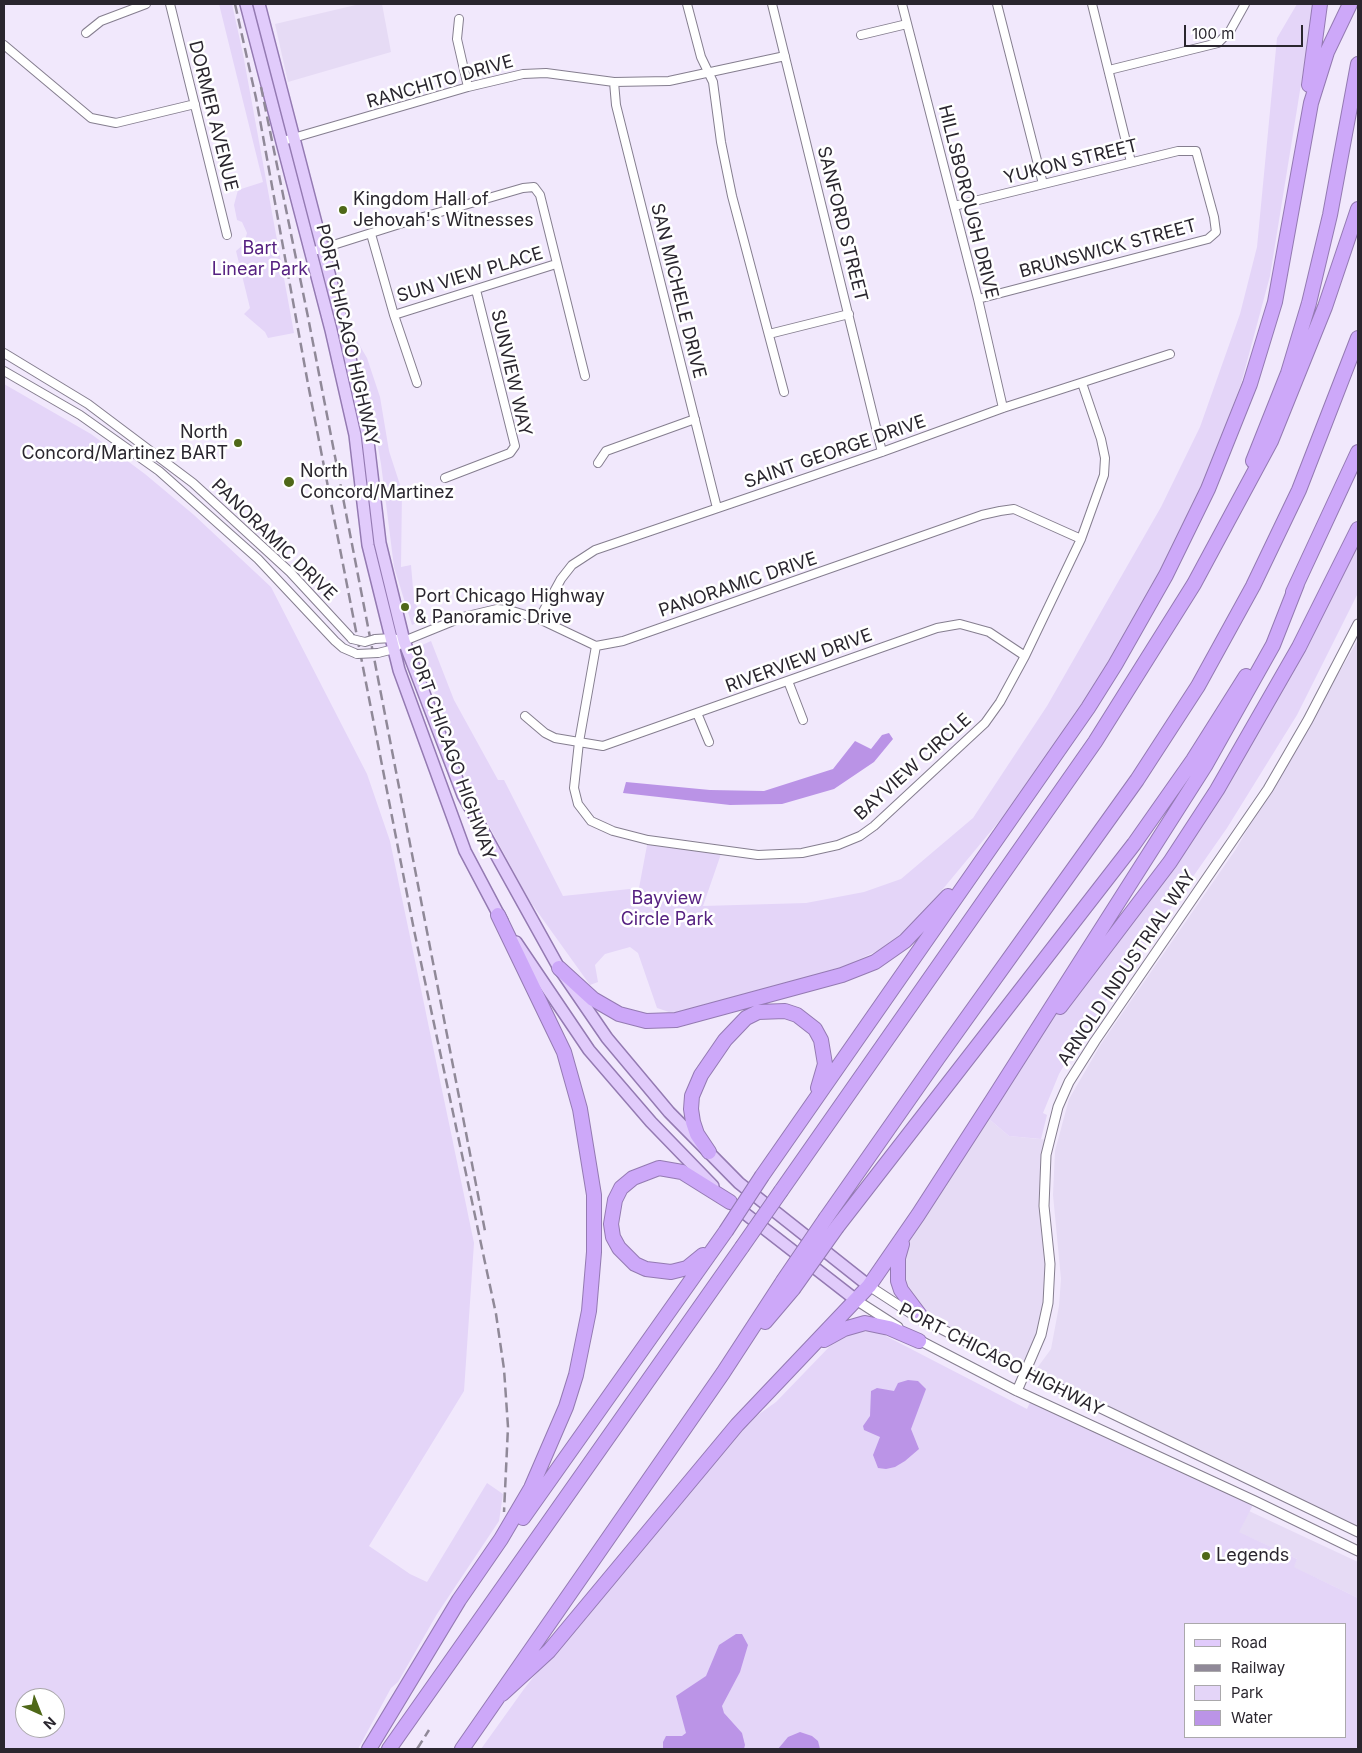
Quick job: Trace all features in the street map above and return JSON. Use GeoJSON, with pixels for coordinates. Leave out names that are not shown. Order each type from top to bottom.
{"type":"FeatureCollection","features":[{"type":"Feature","properties":{"kind":"highway"},"geometry":{"type":"LineString","coordinates":[[1290,223],[1320,4]]}},
{"type":"Feature","properties":{"kind":"highway"},"geometry":{"type":"LineString","coordinates":[[440,1632],[505,1544],[724,1229],[734,1205],[762,1176],[1022,804],[1115,665],[1166,575],[1208,489],[1250,384],[1275,302],[1307,122],[1318,78],[1334,36],[1350,4]]}},
{"type":"Feature","properties":{"kind":"highway"},"geometry":{"type":"LineString","coordinates":[[1245,488],[1261,438],[1288,373],[1309,303],[1330,215],[1358,64]]}},
{"type":"Feature","properties":{"kind":"highway"},"geometry":{"type":"LineString","coordinates":[[390,1749],[1100,735],[1194,584],[1271,441],[1325,307],[1358,209]]}},
{"type":"Feature","properties":{"kind":"highway"},"geometry":{"type":"LineString","coordinates":[[462,1749],[723,1373],[788,1285],[938,1058],[1137,780],[1193,694],[1253,586],[1299,490],[1358,338]]}},
{"type":"Feature","properties":{"kind":"highway"},"geometry":{"type":"LineString","coordinates":[[502,1694],[549,1651],[737,1425],[869,1286],[918,1215],[1228,726],[1273,645],[1297,584],[1358,452]]}},
{"type":"Feature","properties":{"kind":"highway"},"geometry":{"type":"LineString","coordinates":[[993,1099],[1100,952],[1170,862],[1217,790],[1295,655],[1358,529]]}},
{"type":"Feature","properties":{"kind":"highway"},"geometry":{"type":"LineString","coordinates":[[831,1222],[1164,803],[1248,674],[1297,584]]}},
{"type":"Feature","properties":{"kind":"highway"},"geometry":{"type":"LineString","coordinates":[[558,968],[605,1007],[619,1014],[646,1021],[676,1020],[696,1016],[859,970],[890,953],[919,928],[962,882],[1022,804]]}},
{"type":"Feature","properties":{"kind":"highway"},"geometry":{"type":"LineString","coordinates":[[369,1749],[440,1632],[516,1514],[543,1463],[576,1375],[587,1327],[593,1281],[594,1195],[587,1138],[574,1080],[562,1047],[498,915]]}},
{"type":"Feature","properties":{"kind":"highway"},"geometry":{"type":"LineString","coordinates":[[709,1152],[697,1134],[691,1109],[696,1085],[735,1027],[746,1018],[758,1012],[772,1010],[797,1014],[815,1029],[821,1040],[825,1064],[823,1076],[801,1120]]}},
{"type":"Feature","properties":{"kind":"highway"},"geometry":{"type":"LineString","coordinates":[[724,1229],[700,1259],[694,1263],[679,1271],[657,1271],[636,1264],[619,1248],[613,1237],[612,1212],[621,1188],[633,1178],[659,1168],[682,1172],[734,1205]]}},
{"type":"Feature","properties":{"kind":"highway"},"geometry":{"type":"LineString","coordinates":[[918,1215],[901,1246],[898,1258],[898,1281],[922,1318]]}},
{"type":"Feature","properties":{"kind":"highway"},"geometry":{"type":"LineString","coordinates":[[814,1345],[844,1330],[865,1323],[889,1328],[919,1341]]}},
{"type":"Feature","properties":{"kind":"main road","name":"PORT CHICAGO HIGHWAY"},"geometry":{"type":"LineString","coordinates":[[246,4],[312,252],[355,435],[368,545],[399,670],[465,851],[498,915],[589,1050],[664,1136],[734,1205],[856,1300]]}},
{"type":"Feature","properties":{"kind":"main road","name":"PORT CHICAGO HIGHWAY"},"geometry":{"type":"LineString","coordinates":[[259,4],[323,249],[366,433],[380,543],[404,641],[463,795],[558,968],[606,1038],[669,1112],[739,1183],[869,1286]]}},
{"type":"Feature","properties":{"kind":"street"},"geometry":{"type":"LineString","coordinates":[[86,33],[101,21],[146,4]]}},
{"type":"Feature","properties":{"kind":"street","name":"DORMER AVENUE"},"geometry":{"type":"LineString","coordinates":[[170,4],[227,235]]}},
{"type":"Feature","properties":{"kind":"street"},"geometry":{"type":"LineString","coordinates":[[688,4],[701,58],[713,82],[721,142],[732,196],[784,392]]}},
{"type":"Feature","properties":{"kind":"street","name":"SANFORD STREET"},"geometry":{"type":"LineString","coordinates":[[772,4],[882,452]]}},
{"type":"Feature","properties":{"kind":"street","name":"HILLSBOROUGH DRIVE"},"geometry":{"type":"LineString","coordinates":[[902,4],[978,299],[1003,408]]}},
{"type":"Feature","properties":{"kind":"street"},"geometry":{"type":"LineString","coordinates":[[998,4],[1043,184]]}},
{"type":"Feature","properties":{"kind":"street"},"geometry":{"type":"LineString","coordinates":[[1092,4],[1131,162]]}},
{"type":"Feature","properties":{"kind":"street"},"geometry":{"type":"LineString","coordinates":[[1109,70],[1218,43],[1230,31],[1245,4]]}},
{"type":"Feature","properties":{"kind":"street"},"geometry":{"type":"LineString","coordinates":[[459,19],[457,39],[468,87]]}},
{"type":"Feature","properties":{"kind":"street"},"geometry":{"type":"LineString","coordinates":[[861,35],[907,24]]}},
{"type":"Feature","properties":{"kind":"street"},"geometry":{"type":"LineString","coordinates":[[4,46],[91,118],[116,123],[195,104]]}},
{"type":"Feature","properties":{"kind":"street","name":"RANCHITO DRIVE"},"geometry":{"type":"LineString","coordinates":[[283,141],[468,87],[522,74],[546,72],[614,82],[668,81],[710,74],[785,56]]}},
{"type":"Feature","properties":{"kind":"street","name":"SAN MICHELE DRIVE"},"geometry":{"type":"LineString","coordinates":[[614,82],[616,105],[717,508]]}},
{"type":"Feature","properties":{"kind":"street","name":"YUKON STREET"},"geometry":{"type":"LineString","coordinates":[[954,206],[1178,151],[1196,151],[1216,232]]}},
{"type":"Feature","properties":{"kind":"street"},"geometry":{"type":"LineString","coordinates":[[312,252],[523,188],[534,187],[540,195],[585,376]]}},
{"type":"Feature","properties":{"kind":"street","name":"BRUNSWICK STREET"},"geometry":{"type":"LineString","coordinates":[[978,299],[1208,239],[1216,232]]}},
{"type":"Feature","properties":{"kind":"street"},"geometry":{"type":"LineString","coordinates":[[370,234],[417,383]]}},
{"type":"Feature","properties":{"kind":"street","name":"SUN VIEW PLACE"},"geometry":{"type":"LineString","coordinates":[[394,315],[556,264]]}},
{"type":"Feature","properties":{"kind":"street","name":"SUNVIEW WAY"},"geometry":{"type":"LineString","coordinates":[[444,478],[510,453],[515,446],[476,290]]}},
{"type":"Feature","properties":{"kind":"street"},"geometry":{"type":"LineString","coordinates":[[769,334],[849,314]]}},
{"type":"Feature","properties":{"kind":"street","name":"PANORAMIC DRIVE"},"geometry":{"type":"LineString","coordinates":[[4,353],[60,385],[94,408],[194,483],[273,556],[352,638],[365,642],[376,639],[393,643]]}},
{"type":"Feature","properties":{"kind":"street","name":"SAINT GEORGE DRIVE"},"geometry":{"type":"LineString","coordinates":[[539,619],[561,579],[572,565],[595,550],[882,452],[1003,408],[1170,354]]}},
{"type":"Feature","properties":{"kind":"street","name":"PANORAMIC DRIVE"},"geometry":{"type":"LineString","coordinates":[[4,371],[80,415],[159,471],[240,541],[335,641],[357,654],[378,653],[393,643],[404,641]]}},
{"type":"Feature","properties":{"kind":"street","name":"BAYVIEW CIRCLE"},"geometry":{"type":"LineString","coordinates":[[596,646],[579,742],[574,788],[578,804],[584,814],[600,826],[648,840],[758,855],[802,853],[838,845],[860,836],[874,826],[985,723],[1000,702],[1025,656],[1081,539],[1100,489],[1105,458],[1082,383]]}},
{"type":"Feature","properties":{"kind":"street"},"geometry":{"type":"LineString","coordinates":[[598,463],[606,451],[695,419]]}},
{"type":"Feature","properties":{"kind":"street","name":"PANORAMIC DRIVE"},"geometry":{"type":"LineString","coordinates":[[596,646],[623,641],[982,515],[1014,509],[1081,539]]}},
{"type":"Feature","properties":{"kind":"street"},"geometry":{"type":"LineString","coordinates":[[404,641],[463,617],[485,611],[510,610],[539,619],[596,646]]}},
{"type":"Feature","properties":{"kind":"street","name":"RIVERVIEW DRIVE"},"geometry":{"type":"LineString","coordinates":[[525,716],[545,733],[555,738],[603,746],[937,628],[960,624],[989,632],[1025,656]]}},
{"type":"Feature","properties":{"kind":"street","name":"ARNOLD INDUSTRIAL WAY"},"geometry":{"type":"LineString","coordinates":[[1017,1391],[1041,1335],[1048,1304],[1050,1264],[1044,1206],[1046,1155],[1058,1107],[1069,1082],[1095,1040],[1268,789],[1355,642],[1358,624]]}},
{"type":"Feature","properties":{"kind":"street"},"geometry":{"type":"LineString","coordinates":[[788,681],[803,720]]}},
{"type":"Feature","properties":{"kind":"street"},"geometry":{"type":"LineString","coordinates":[[697,714],[708,742]]}},
{"type":"Feature","properties":{"kind":"street","name":"PORT CHICAGO HIGHWAY"},"geometry":{"type":"LineString","coordinates":[[869,1286],[922,1318],[1025,1371],[1358,1532]]}},
{"type":"Feature","properties":{"kind":"street","name":"PORT CHICAGO HIGHWAY"},"geometry":{"type":"LineString","coordinates":[[856,1300],[919,1341],[1017,1391],[1358,1551]]}},
{"type":"Feature","properties":{"kind":"shaded area"},"geometry":{"type":"Polygon","coordinates":[[[360,4],[382,4],[391,52],[288,82],[275,24],[360,4]]]}},
{"type":"Feature","properties":{"kind":"shaded area"},"geometry":{"type":"Polygon","coordinates":[[[1358,640],[1358,1532],[1032,1375],[1051,1349],[1059,1306],[1061,1279],[1053,1195],[1055,1151],[1069,1099],[1101,1044],[1236,849],[1358,640]]]}},
{"type":"Feature","properties":{"kind":"shaded area"},"geometry":{"type":"Polygon","coordinates":[[[889,733],[893,739],[874,762],[834,789],[782,804],[730,805],[623,793],[626,782],[710,790],[764,791],[833,769],[855,741],[871,749],[882,735],[889,733]]]}},
{"type":"Feature","properties":{"kind":"shaded area"},"geometry":{"type":"Polygon","coordinates":[[[983,1114],[1009,1136],[1049,1140],[1046,1155],[1048,1303],[1025,1371],[922,1318],[907,1298],[898,1258],[983,1114]]]}},
{"type":"Feature","properties":{"kind":"shaded area"},"geometry":{"type":"Polygon","coordinates":[[[1249,1511],[1358,1562],[1358,1598],[1293,1567],[1297,1559],[1238,1532],[1249,1511]]]}},
{"type":"Feature","properties":{"kind":"green space","name":"Bart Linear Park"},"geometry":{"type":"Polygon","coordinates":[[[219,4],[232,4],[243,54],[294,333],[268,338],[265,332],[244,314],[250,308],[236,251],[244,244],[247,233],[242,222],[237,220],[234,205],[238,190],[263,182],[219,4]]]}},
{"type":"Feature","properties":{"kind":"green space","name":"Bayview Circle Park"},"geometry":{"type":"Polygon","coordinates":[[[1297,4],[1314,4],[1270,276],[1241,384],[1205,480],[1156,583],[1079,709],[1001,819],[913,925],[879,950],[843,967],[677,1012],[669,1012],[657,1008],[638,953],[630,947],[605,954],[595,965],[598,982],[590,985],[529,900],[475,800],[433,689],[420,646],[431,641],[454,700],[498,780],[504,780],[563,896],[639,888],[648,840],[722,851],[703,906],[806,903],[864,892],[901,879],[973,818],[1047,706],[1161,507],[1200,427],[1240,314],[1257,247],[1277,38],[1297,4]]]}},
{"type":"Feature","properties":{"kind":"green space"},"geometry":{"type":"Polygon","coordinates":[[[353,334],[367,358],[380,397],[389,451],[402,491],[401,567],[411,565],[414,600],[423,620],[412,625],[394,567],[381,464],[367,384],[353,334]]]}},
{"type":"Feature","properties":{"kind":"green space"},"geometry":{"type":"Polygon","coordinates":[[[4,384],[91,434],[145,474],[194,515],[271,587],[367,774],[390,841],[474,1243],[464,1391],[369,1546],[410,1574],[427,1582],[487,1483],[503,1494],[499,1521],[437,1614],[398,1682],[391,1688],[358,1749],[4,1749],[4,384]]]}},
{"type":"Feature","properties":{"kind":"green space"},"geometry":{"type":"Polygon","coordinates":[[[1358,529],[1358,593],[1297,715],[1227,828],[1079,1040],[1059,1074],[1043,1113],[1047,1115],[1041,1139],[1009,1136],[983,1114],[1101,952],[1170,862],[1358,529]]]}},
{"type":"Feature","properties":{"kind":"green space"},"geometry":{"type":"Polygon","coordinates":[[[856,1331],[856,1333],[869,1331],[884,1335],[1027,1409],[1032,1398],[1255,1501],[1239,1532],[1297,1559],[1294,1567],[1358,1598],[1358,1749],[481,1749],[554,1651],[748,1422],[776,1402],[832,1344],[846,1334],[856,1331]]]}},
{"type":"Feature","properties":{"kind":"water"},"geometry":{"type":"Polygon","coordinates":[[[908,1380],[918,1381],[926,1389],[911,1429],[919,1449],[895,1467],[878,1468],[873,1455],[880,1437],[864,1430],[863,1426],[870,1416],[871,1391],[877,1388],[894,1391],[898,1383],[908,1380]]]}},
{"type":"Feature","properties":{"kind":"water"},"geometry":{"type":"Polygon","coordinates":[[[736,1634],[742,1634],[748,1645],[740,1672],[722,1706],[724,1713],[742,1733],[744,1749],[663,1749],[663,1742],[666,1736],[682,1736],[686,1733],[676,1696],[706,1676],[719,1645],[736,1634]]]}},
{"type":"Feature","properties":{"kind":"water"},"geometry":{"type":"Polygon","coordinates":[[[800,1732],[812,1736],[818,1741],[820,1749],[778,1749],[788,1737],[800,1732]]]}},
{"type":"Feature","properties":{"kind":"railway"},"geometry":{"type":"LineString","coordinates":[[235,4],[256,98],[308,384],[414,930],[496,1314],[504,1369],[508,1427],[504,1512]]}},
{"type":"Feature","properties":{"kind":"railway"},"geometry":{"type":"LineString","coordinates":[[261,87],[308,317],[485,1231]]}},
{"type":"Feature","properties":{"kind":"railway"},"geometry":{"type":"LineString","coordinates":[[417,1749],[429,1730]]}},
{"type":"Feature","properties":{"kind":"place","name":"Kingdom Hall of Jehovah's Witnesses"},"geometry":{"type":"Point","coordinates":[343,210]}},
{"type":"Feature","properties":{"kind":"place","name":"North Concord/Martinez BART"},"geometry":{"type":"Point","coordinates":[238,443]}},
{"type":"Feature","properties":{"kind":"place","name":"North Concord/Martinez"},"geometry":{"type":"Point","coordinates":[289,482]}},
{"type":"Feature","properties":{"kind":"place","name":"Port Chicago Highway & Panoramic Drive"},"geometry":{"type":"Point","coordinates":[405,607]}},
{"type":"Feature","properties":{"kind":"place","name":"Legends"},"geometry":{"type":"Point","coordinates":[1206,1556]}}]}
